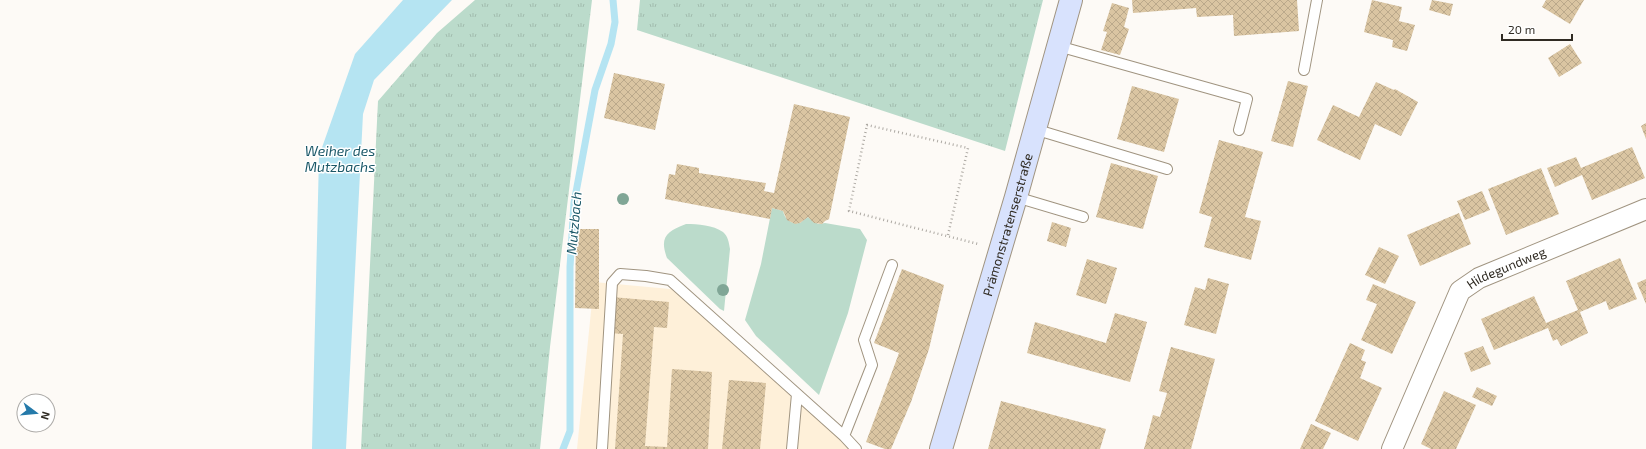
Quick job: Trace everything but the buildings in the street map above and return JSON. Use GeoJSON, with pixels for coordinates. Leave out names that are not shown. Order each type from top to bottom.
{"type":"FeatureCollection","features":[{"type":"Feature","properties":{"kind":"main road","name":"Prämonstratenserstraße"},"geometry":{"type":"LineString","coordinates":[[941,449],[1016,197],[1071,0]]}},
{"type":"Feature","properties":{"kind":"street","name":"Hildegundweg"},"geometry":{"type":"LineString","coordinates":[[1392,449],[1460,291],[1479,278],[1646,209]]}},
{"type":"Feature","properties":{"kind":"lane"},"geometry":{"type":"LineString","coordinates":[[1304,70],[1317,0]]}},
{"type":"Feature","properties":{"kind":"lane"},"geometry":{"type":"LineString","coordinates":[[1058,46],[1247,99],[1239,130]]}},
{"type":"Feature","properties":{"kind":"lane"},"geometry":{"type":"LineString","coordinates":[[1034,129],[1167,169]]}},
{"type":"Feature","properties":{"kind":"lane"},"geometry":{"type":"LineString","coordinates":[[1016,197],[1084,217]]}},
{"type":"Feature","properties":{"kind":"lane"},"geometry":{"type":"LineString","coordinates":[[844,436],[872,365],[864,340],[892,265]]}},
{"type":"Feature","properties":{"kind":"lane"},"geometry":{"type":"LineString","coordinates":[[602,449],[612,283],[620,274],[670,280],[844,436],[856,449]]}},
{"type":"Feature","properties":{"kind":"lane"},"geometry":{"type":"LineString","coordinates":[[792,449],[797,394]]}},
{"type":"Feature","properties":{"kind":"path"},"geometry":{"type":"LineString","coordinates":[[948,236],[968,148],[867,125],[849,211],[1000,251]]}},
{"type":"Feature","properties":{"kind":"shaded area"},"geometry":{"type":"Polygon","coordinates":[[[594,282],[681,290],[856,449],[577,449],[594,282]]]}},
{"type":"Feature","properties":{"kind":"green space"},"geometry":{"type":"Polygon","coordinates":[[[475,0],[592,0],[550,347],[540,449],[361,449],[378,101],[437,33],[475,0]]]}},
{"type":"Feature","properties":{"kind":"green space"},"geometry":{"type":"Polygon","coordinates":[[[640,0],[1043,0],[1005,151],[637,30],[640,0]]]}},
{"type":"Feature","properties":{"kind":"green space"},"geometry":{"type":"Polygon","coordinates":[[[772,208],[783,211],[787,219],[794,223],[800,223],[808,217],[818,224],[825,223],[860,229],[867,240],[848,313],[819,395],[756,336],[745,320],[761,264],[772,208]]]}},
{"type":"Feature","properties":{"kind":"green space"},"geometry":{"type":"Polygon","coordinates":[[[686,224],[710,226],[715,228],[725,234],[729,242],[730,249],[724,311],[720,309],[667,258],[664,245],[666,236],[674,229],[686,224]]]}},
{"type":"Feature","properties":{"kind":"water","name":"Weiher des Mutzbachs"},"geometry":{"type":"Polygon","coordinates":[[[403,0],[452,0],[374,80],[363,114],[346,449],[312,449],[319,156],[355,54],[403,0]]]}},
{"type":"Feature","properties":{"kind":"waterway","name":"Mutzbach"},"geometry":{"type":"LineString","coordinates":[[563,449],[570,431],[570,267],[574,203],[595,90],[611,44],[615,22],[613,0]]}}]}
